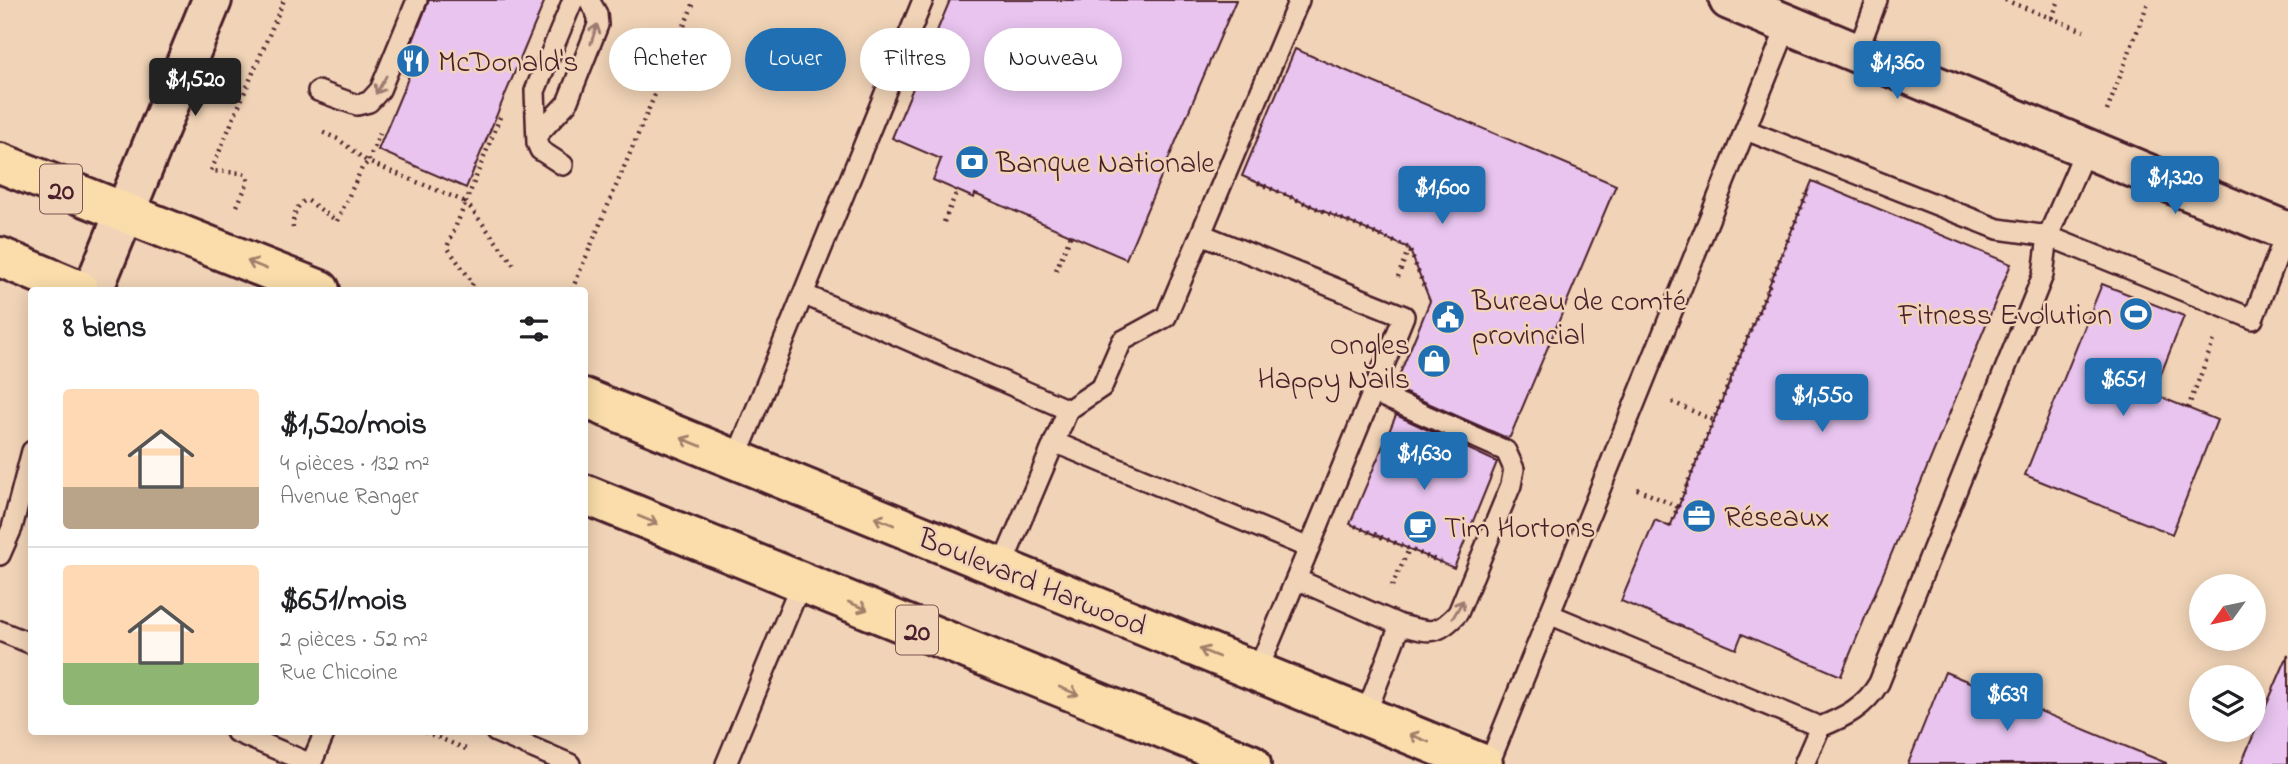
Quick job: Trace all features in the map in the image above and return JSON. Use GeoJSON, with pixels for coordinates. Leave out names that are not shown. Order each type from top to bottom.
{"type":"FeatureCollection","features":[{"type":"Feature","properties":{"kind":"highway","name":"20"},"geometry":{"type":"LineString","coordinates":[[0,163],[312,287]]}},
{"type":"Feature","properties":{"kind":"highway"},"geometry":{"type":"LineString","coordinates":[[0,257],[72,287]]}},
{"type":"Feature","properties":{"kind":"highway","name":"Boulevard Harwood"},"geometry":{"type":"LineString","coordinates":[[588,400],[1483,764]]}},
{"type":"Feature","properties":{"kind":"highway","name":"20"},"geometry":{"type":"LineString","coordinates":[[588,496],[1251,764]]}},
{"type":"Feature","properties":{"kind":"street"},"geometry":{"type":"LineString","coordinates":[[94,287],[212,0]]}},
{"type":"Feature","properties":{"kind":"street"},"geometry":{"type":"LineString","coordinates":[[1729,0],[1857,53],[2096,131],[2288,232]]}},
{"type":"Feature","properties":{"kind":"lane"},"geometry":{"type":"LineString","coordinates":[[317,91],[357,105],[369,102],[380,90],[416,0]]}},
{"type":"Feature","properties":{"kind":"lane"},"geometry":{"type":"LineString","coordinates":[[562,165],[540,150],[537,143],[535,91],[573,0]]}},
{"type":"Feature","properties":{"kind":"lane"},"geometry":{"type":"LineString","coordinates":[[538,134],[567,103],[598,26],[597,14],[589,0]]}},
{"type":"Feature","properties":{"kind":"lane"},"geometry":{"type":"LineString","coordinates":[[735,461],[923,0]]}},
{"type":"Feature","properties":{"kind":"lane"},"geometry":{"type":"LineString","coordinates":[[1001,568],[1068,410],[1102,387],[1122,341],[1166,317],[1299,0]]}},
{"type":"Feature","properties":{"kind":"lane"},"geometry":{"type":"LineString","coordinates":[[1857,53],[1877,0]]}},
{"type":"Feature","properties":{"kind":"lane"},"geometry":{"type":"LineString","coordinates":[[1489,764],[1788,24]]}},
{"type":"Feature","properties":{"kind":"lane"},"geometry":{"type":"LineString","coordinates":[[1745,130],[1998,229],[2048,236],[2253,320],[2288,232]]}},
{"type":"Feature","properties":{"kind":"lane"},"geometry":{"type":"LineString","coordinates":[[1549,614],[1819,727],[1847,717],[1862,706],[1879,683],[2043,275],[2048,236],[2096,131]]}},
{"type":"Feature","properties":{"kind":"lane"},"geometry":{"type":"LineString","coordinates":[[1201,234],[1404,316],[1257,673]]}},
{"type":"Feature","properties":{"kind":"lane"},"geometry":{"type":"LineString","coordinates":[[803,294],[1068,410]]}},
{"type":"Feature","properties":{"kind":"lane"},"geometry":{"type":"LineString","coordinates":[[1297,579],[1400,625],[1429,632],[1445,627],[1458,613],[1511,485],[1514,469],[1506,451],[1373,392]]}},
{"type":"Feature","properties":{"kind":"lane"},"geometry":{"type":"LineString","coordinates":[[1054,443],[1309,548]]}},
{"type":"Feature","properties":{"kind":"lane"},"geometry":{"type":"LineString","coordinates":[[0,555],[12,528],[28,466]]}},
{"type":"Feature","properties":{"kind":"lane"},"geometry":{"type":"LineString","coordinates":[[12,528],[28,510]]}},
{"type":"Feature","properties":{"kind":"lane"},"geometry":{"type":"LineString","coordinates":[[726,764],[801,583]]}},
{"type":"Feature","properties":{"kind":"lane"},"geometry":{"type":"LineString","coordinates":[[1364,716],[1400,625]]}},
{"type":"Feature","properties":{"kind":"lane"},"geometry":{"type":"LineString","coordinates":[[0,631],[28,642]]}},
{"type":"Feature","properties":{"kind":"lane"},"geometry":{"type":"LineString","coordinates":[[1804,764],[1819,727]]}},
{"type":"Feature","properties":{"kind":"lane"},"geometry":{"type":"LineString","coordinates":[[243,735],[311,764],[324,735]]}},
{"type":"Feature","properties":{"kind":"lane"},"geometry":{"type":"LineString","coordinates":[[503,735],[570,764]]}},
{"type":"Feature","properties":{"kind":"path"},"geometry":{"type":"LineString","coordinates":[[237,206],[248,183],[247,176],[243,173],[211,171],[284,0]]}},
{"type":"Feature","properties":{"kind":"path"},"geometry":{"type":"LineString","coordinates":[[573,287],[695,0]]}},
{"type":"Feature","properties":{"kind":"path"},"geometry":{"type":"LineString","coordinates":[[2005,0],[2084,31]]}},
{"type":"Feature","properties":{"kind":"path"},"geometry":{"type":"LineString","coordinates":[[2052,18],[2059,0]]}},
{"type":"Feature","properties":{"kind":"path"},"geometry":{"type":"LineString","coordinates":[[2096,131],[2148,0]]}},
{"type":"Feature","properties":{"kind":"path"},"geometry":{"type":"LineString","coordinates":[[471,287],[473,283],[447,247],[501,115]]}},
{"type":"Feature","properties":{"kind":"path"},"geometry":{"type":"LineString","coordinates":[[293,228],[292,222],[304,200],[337,221],[362,168],[368,162],[383,124]]}},
{"type":"Feature","properties":{"kind":"path"},"geometry":{"type":"LineString","coordinates":[[338,139],[368,162],[466,202],[514,265]]}},
{"type":"Feature","properties":{"kind":"path"},"geometry":{"type":"LineString","coordinates":[[1250,180],[1409,248],[1427,294],[1417,291]]}},
{"type":"Feature","properties":{"kind":"path"},"geometry":{"type":"LineString","coordinates":[[1670,526],[1812,181]]}},
{"type":"Feature","properties":{"kind":"path"},"geometry":{"type":"LineString","coordinates":[[944,222],[957,191]]}},
{"type":"Feature","properties":{"kind":"path"},"geometry":{"type":"LineString","coordinates":[[1056,270],[1071,235]]}},
{"type":"Feature","properties":{"kind":"path"},"geometry":{"type":"LineString","coordinates":[[1396,282],[1409,248]]}},
{"type":"Feature","properties":{"kind":"path"},"geometry":{"type":"LineString","coordinates":[[2188,408],[2226,309]]}},
{"type":"Feature","properties":{"kind":"path"},"geometry":{"type":"LineString","coordinates":[[1641,388],[1713,420]]}},
{"type":"Feature","properties":{"kind":"path"},"geometry":{"type":"LineString","coordinates":[[1605,475],[1678,507]]}},
{"type":"Feature","properties":{"kind":"path"},"geometry":{"type":"LineString","coordinates":[[1350,524],[1454,568]]}},
{"type":"Feature","properties":{"kind":"building"},"geometry":{"type":"Polygon","coordinates":[[[429,0],[545,0],[466,188],[378,150],[409,76],[401,72],[429,0]]]}},
{"type":"Feature","properties":{"kind":"building"},"geometry":{"type":"Polygon","coordinates":[[[950,0],[1236,0],[1126,259],[975,194],[974,198],[933,180],[941,159],[892,138],[912,91],[970,91],[970,28],[938,28],[950,0]]]}},
{"type":"Feature","properties":{"kind":"building"},"geometry":{"type":"Polygon","coordinates":[[[1295,49],[1616,185],[1510,437],[1394,388],[1430,301],[1409,248],[1242,176],[1295,49]]]}},
{"type":"Feature","properties":{"kind":"building"},"geometry":{"type":"Polygon","coordinates":[[[1812,181],[2011,264],[1841,676],[1742,634],[1736,649],[1621,601],[1655,520],[1670,527],[1812,181]]]}},
{"type":"Feature","properties":{"kind":"building"},"geometry":{"type":"Polygon","coordinates":[[[2102,284],[2184,316],[2153,394],[2217,420],[2172,534],[2025,475],[2102,284]]]}},
{"type":"Feature","properties":{"kind":"building"},"geometry":{"type":"Polygon","coordinates":[[[1396,415],[1497,462],[1454,568],[1350,524],[1396,415]]]}},
{"type":"Feature","properties":{"kind":"building"},"geometry":{"type":"Polygon","coordinates":[[[2288,655],[2288,764],[2241,764],[2250,742],[2266,742],[2266,706],[2288,655]]]}},
{"type":"Feature","properties":{"kind":"building"},"geometry":{"type":"Polygon","coordinates":[[[1945,672],[2166,763],[2166,764],[1908,764],[1945,672]]]}},
{"type":"Feature","properties":{"kind":"place","name":"McDonald's"},"geometry":{"type":"Point","coordinates":[413,61]}},
{"type":"Feature","properties":{"kind":"place","name":"Banque Nationale"},"geometry":{"type":"Point","coordinates":[972,162]}},
{"type":"Feature","properties":{"kind":"place","name":"Fitness Evolution"},"geometry":{"type":"Point","coordinates":[2136,314]}},
{"type":"Feature","properties":{"kind":"place","name":"Bureau de comté provincial"},"geometry":{"type":"Point","coordinates":[1448,317]}},
{"type":"Feature","properties":{"kind":"place","name":"Ongles Happy Nails"},"geometry":{"type":"Point","coordinates":[1434,361]}},
{"type":"Feature","properties":{"kind":"place","name":"Réseaux"},"geometry":{"type":"Point","coordinates":[1699,516]}},
{"type":"Feature","properties":{"kind":"place","name":"Tim Hortons"},"geometry":{"type":"Point","coordinates":[1420,527]}}]}
